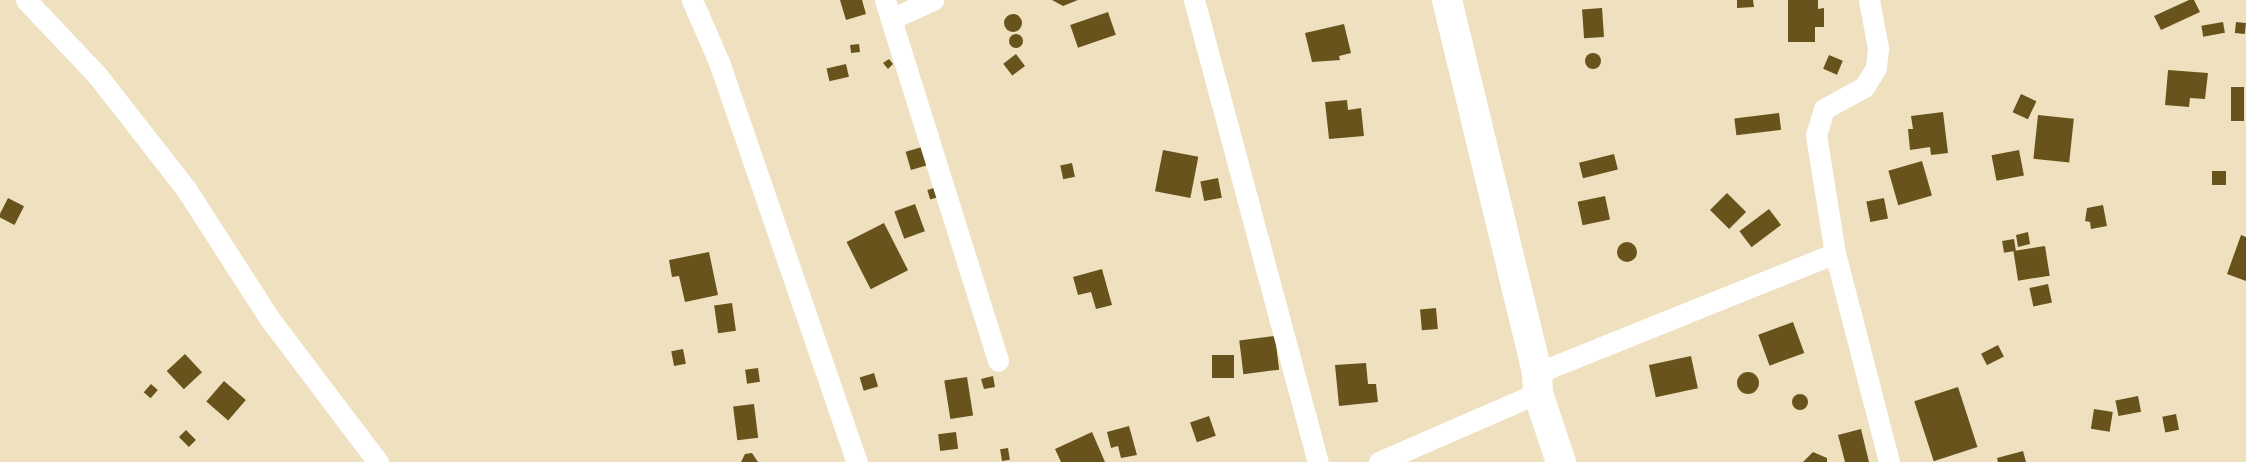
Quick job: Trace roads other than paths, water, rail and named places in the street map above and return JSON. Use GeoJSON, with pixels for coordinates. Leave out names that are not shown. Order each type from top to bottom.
{"type":"FeatureCollection","features":[{"type":"Feature","properties":{"kind":"street"},"geometry":{"type":"LineString","coordinates":[[26,0],[97,75],[186,189],[269,318],[378,462]]}},
{"type":"Feature","properties":{"kind":"street"},"geometry":{"type":"LineString","coordinates":[[692,0],[719,62],[857,462]]}},
{"type":"Feature","properties":{"kind":"street"},"geometry":{"type":"LineString","coordinates":[[933,0],[889,9],[998,361]]}},
{"type":"Feature","properties":{"kind":"street"},"geometry":{"type":"LineString","coordinates":[[1194,0],[1318,462]]}},
{"type":"Feature","properties":{"kind":"street"},"geometry":{"type":"LineString","coordinates":[[1447,0],[1538,383],[1561,462]]}},
{"type":"Feature","properties":{"kind":"street"},"geometry":{"type":"LineString","coordinates":[[1869,0],[1878,48],[1876,68],[1864,87],[1824,109],[1817,124],[1816,135],[1835,254],[1889,462]]}},
{"type":"Feature","properties":{"kind":"street"},"geometry":{"type":"LineString","coordinates":[[1379,462],[1538,383],[1835,254]]}}]}
